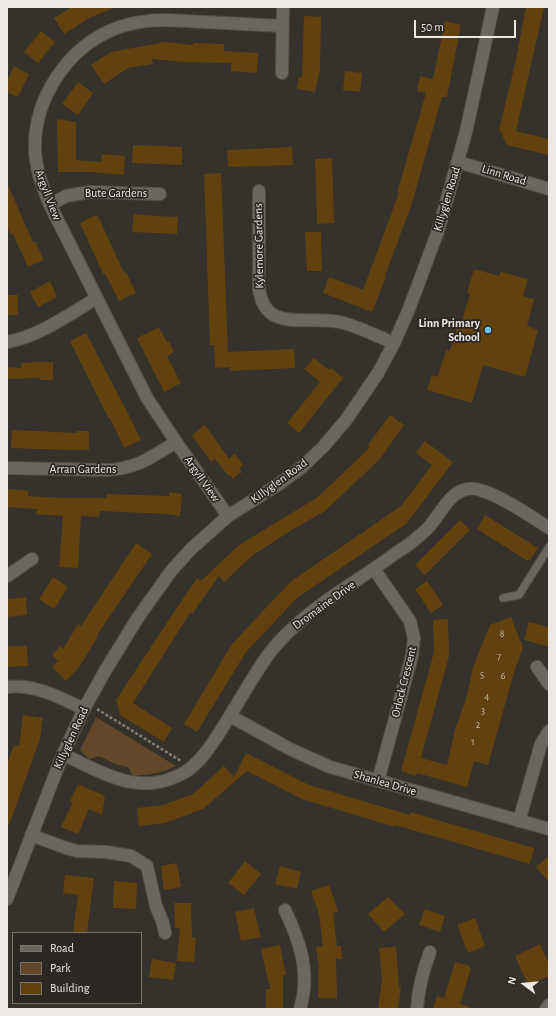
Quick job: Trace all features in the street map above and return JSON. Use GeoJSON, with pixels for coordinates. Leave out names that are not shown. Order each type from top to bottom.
{"type":"FeatureCollection","features":[{"type":"Feature","properties":{"kind":"street"},"geometry":{"type":"LineString","coordinates":[[282,73],[283,7]]}},
{"type":"Feature","properties":{"kind":"street","name":"Killyglen Road"},"geometry":{"type":"LineString","coordinates":[[7,899],[63,754],[105,671],[138,619],[172,571],[191,549],[228,516],[279,484],[302,467],[323,447],[360,400],[378,373],[394,343],[409,308],[438,231],[473,103],[492,7]]}},
{"type":"Feature","properties":{"kind":"street","name":"Argyll View"},"geometry":{"type":"LineString","coordinates":[[228,516],[147,398],[50,205],[37,168],[35,146],[36,128],[43,104],[52,84],[68,62],[84,47],[100,36],[114,29],[151,20],[282,26]]}},
{"type":"Feature","properties":{"kind":"street","name":"Linn Road"},"geometry":{"type":"LineString","coordinates":[[458,162],[549,189]]}},
{"type":"Feature","properties":{"kind":"street","name":"Kylemore Gardens"},"geometry":{"type":"LineString","coordinates":[[259,191],[259,288],[262,303],[268,311],[285,320],[339,322],[394,343]]}},
{"type":"Feature","properties":{"kind":"street","name":"Bute Gardens"},"geometry":{"type":"LineString","coordinates":[[50,205],[66,196],[90,192],[160,194]]}},
{"type":"Feature","properties":{"kind":"street"},"geometry":{"type":"LineString","coordinates":[[7,342],[24,338],[43,330],[97,298]]}},
{"type":"Feature","properties":{"kind":"street","name":"Arran Gardens"},"geometry":{"type":"LineString","coordinates":[[7,468],[122,469],[145,461],[176,442]]}},
{"type":"Feature","properties":{"kind":"street","name":"Dromaine Drive"},"geometry":{"type":"LineString","coordinates":[[63,754],[123,781],[140,783],[159,782],[184,773],[192,768],[209,749],[268,655],[291,628],[419,537],[432,524],[450,498],[458,492],[468,488],[494,495],[549,528]]}},
{"type":"Feature","properties":{"kind":"street"},"geometry":{"type":"LineString","coordinates":[[7,576],[32,560]]}},
{"type":"Feature","properties":{"kind":"street","name":"Orlock Crescent"},"geometry":{"type":"LineString","coordinates":[[374,569],[410,622],[414,638],[412,656],[378,781]]}},
{"type":"Feature","properties":{"kind":"street"},"geometry":{"type":"LineString","coordinates":[[537,667],[549,684]]}},
{"type":"Feature","properties":{"kind":"street"},"geometry":{"type":"LineString","coordinates":[[7,687],[24,686],[41,690],[86,706]]}},
{"type":"Feature","properties":{"kind":"street","name":"Shanlea Drive"},"geometry":{"type":"LineString","coordinates":[[230,716],[310,759],[330,767],[549,829]]}},
{"type":"Feature","properties":{"kind":"street"},"geometry":{"type":"LineString","coordinates":[[519,821],[541,744],[549,731]]}},
{"type":"Feature","properties":{"kind":"street"},"geometry":{"type":"LineString","coordinates":[[32,834],[77,851],[106,852],[131,856],[147,866],[156,906],[163,923],[165,934]]}},
{"type":"Feature","properties":{"kind":"street"},"geometry":{"type":"LineString","coordinates":[[285,910],[296,933],[302,958],[304,990],[300,1009]]}},
{"type":"Feature","properties":{"kind":"street"},"geometry":{"type":"LineString","coordinates":[[417,1009],[422,976],[430,952]]}},
{"type":"Feature","properties":{"kind":"street"},"geometry":{"type":"LineString","coordinates":[[546,1009],[549,1005]]}},
{"type":"Feature","properties":{"kind":"lane"},"geometry":{"type":"LineString","coordinates":[[503,598],[518,595],[549,548]]}},
{"type":"Feature","properties":{"kind":"path"},"geometry":{"type":"LineString","coordinates":[[86,706],[192,768]]}},
{"type":"Feature","properties":{"kind":"green space"},"geometry":{"type":"Polygon","coordinates":[[[96,717],[176,766],[155,773],[133,776],[128,767],[115,764],[99,756],[89,759],[80,750],[96,717]]]}},
{"type":"Feature","properties":{"kind":"building"},"geometry":{"type":"Polygon","coordinates":[[[72,7],[114,8],[91,17],[64,34],[54,18],[72,7]]]}},
{"type":"Feature","properties":{"kind":"building"},"geometry":{"type":"Polygon","coordinates":[[[526,7],[544,7],[516,131],[549,139],[549,155],[507,145],[499,129],[515,64],[526,7]]]}},
{"type":"Feature","properties":{"kind":"building"},"geometry":{"type":"Polygon","coordinates":[[[304,16],[321,17],[320,69],[315,92],[297,89],[299,77],[302,77],[304,16]]]}},
{"type":"Feature","properties":{"kind":"building"},"geometry":{"type":"Polygon","coordinates":[[[445,21],[461,25],[447,97],[442,97],[412,203],[372,312],[323,293],[329,277],[363,290],[399,193],[397,193],[426,93],[417,91],[420,76],[433,79],[445,21]]]}},
{"type":"Feature","properties":{"kind":"building"},"geometry":{"type":"Polygon","coordinates":[[[41,31],[55,42],[38,63],[24,52],[41,31]]]}},
{"type":"Feature","properties":{"kind":"building"},"geometry":{"type":"Polygon","coordinates":[[[165,42],[193,45],[193,43],[224,44],[224,51],[258,53],[257,73],[231,71],[231,63],[184,62],[152,59],[153,64],[128,68],[104,84],[91,65],[111,52],[165,42]]]}},
{"type":"Feature","properties":{"kind":"building"},"geometry":{"type":"Polygon","coordinates":[[[14,66],[29,74],[18,97],[7,92],[7,81],[14,66]]]}},
{"type":"Feature","properties":{"kind":"building"},"geometry":{"type":"Polygon","coordinates":[[[345,71],[362,73],[360,92],[343,90],[345,71]]]}},
{"type":"Feature","properties":{"kind":"building"},"geometry":{"type":"Polygon","coordinates":[[[78,82],[93,93],[78,115],[62,104],[78,82]]]}},
{"type":"Feature","properties":{"kind":"building"},"geometry":{"type":"Polygon","coordinates":[[[57,119],[76,122],[76,160],[101,162],[102,154],[125,156],[124,175],[90,172],[58,172],[57,119]]]}},
{"type":"Feature","properties":{"kind":"building"},"geometry":{"type":"Polygon","coordinates":[[[133,145],[182,147],[182,165],[132,163],[133,145]]]}},
{"type":"Feature","properties":{"kind":"building"},"geometry":{"type":"Polygon","coordinates":[[[292,147],[293,165],[228,167],[227,150],[292,147]]]}},
{"type":"Feature","properties":{"kind":"building"},"geometry":{"type":"Polygon","coordinates":[[[332,158],[334,223],[317,224],[315,159],[332,158]]]}},
{"type":"Feature","properties":{"kind":"building"},"geometry":{"type":"Polygon","coordinates":[[[221,173],[228,352],[294,349],[295,368],[230,371],[230,367],[215,368],[214,345],[210,345],[204,174],[221,173]]]}},
{"type":"Feature","properties":{"kind":"building"},"geometry":{"type":"Polygon","coordinates":[[[7,183],[33,242],[35,241],[44,260],[28,267],[13,234],[11,235],[7,227],[7,183]]]}},
{"type":"Feature","properties":{"kind":"building"},"geometry":{"type":"Polygon","coordinates":[[[134,214],[178,217],[177,234],[132,232],[134,214]]]}},
{"type":"Feature","properties":{"kind":"building"},"geometry":{"type":"Polygon","coordinates":[[[93,216],[98,216],[124,273],[126,272],[136,293],[119,301],[105,273],[103,274],[80,223],[93,216]]]}},
{"type":"Feature","properties":{"kind":"building"},"geometry":{"type":"Polygon","coordinates":[[[305,232],[321,232],[322,271],[307,271],[305,232]]]}},
{"type":"Feature","properties":{"kind":"building"},"geometry":{"type":"Polygon","coordinates":[[[474,269],[499,276],[501,272],[528,279],[523,296],[534,299],[527,326],[538,330],[525,377],[483,365],[472,403],[427,390],[432,375],[438,377],[446,350],[450,351],[458,323],[461,324],[470,294],[467,293],[474,269]]]}},
{"type":"Feature","properties":{"kind":"building"},"geometry":{"type":"Polygon","coordinates":[[[50,281],[57,297],[38,307],[30,292],[50,281]]]}},
{"type":"Feature","properties":{"kind":"building"},"geometry":{"type":"Polygon","coordinates":[[[7,295],[18,295],[18,315],[7,315],[7,295]]]}},
{"type":"Feature","properties":{"kind":"building"},"geometry":{"type":"Polygon","coordinates":[[[159,327],[167,343],[169,341],[174,352],[167,356],[181,383],[164,392],[137,338],[159,327]]]}},
{"type":"Feature","properties":{"kind":"building"},"geometry":{"type":"Polygon","coordinates":[[[86,333],[141,440],[124,448],[70,341],[86,333]]]}},
{"type":"Feature","properties":{"kind":"building"},"geometry":{"type":"Polygon","coordinates":[[[314,358],[329,370],[331,368],[343,378],[299,433],[287,423],[320,382],[304,369],[314,358]]]}},
{"type":"Feature","properties":{"kind":"building"},"geometry":{"type":"Polygon","coordinates":[[[53,362],[53,380],[40,380],[40,378],[7,379],[7,367],[21,368],[21,363],[53,362]]]}},
{"type":"Feature","properties":{"kind":"building"},"geometry":{"type":"Polygon","coordinates":[[[390,415],[404,425],[380,459],[325,511],[290,531],[252,556],[224,582],[219,576],[192,614],[190,613],[133,703],[172,728],[164,742],[120,715],[116,700],[197,578],[201,581],[239,545],[318,497],[370,447],[368,445],[390,415]]]}},
{"type":"Feature","properties":{"kind":"building"},"geometry":{"type":"Polygon","coordinates":[[[205,425],[229,459],[235,454],[243,465],[239,468],[242,472],[233,479],[230,475],[228,476],[215,459],[211,462],[192,435],[205,425]]]}},
{"type":"Feature","properties":{"kind":"building"},"geometry":{"type":"Polygon","coordinates":[[[12,430],[77,433],[77,431],[89,431],[89,450],[11,448],[12,430]]]}},
{"type":"Feature","properties":{"kind":"building"},"geometry":{"type":"Polygon","coordinates":[[[425,441],[453,462],[407,523],[297,598],[246,652],[197,732],[184,724],[232,644],[290,582],[401,506],[432,465],[416,453],[425,441]]]}},
{"type":"Feature","properties":{"kind":"building"},"geometry":{"type":"Polygon","coordinates":[[[7,489],[28,491],[28,496],[60,498],[107,498],[107,494],[169,496],[169,492],[182,494],[180,516],[100,511],[99,517],[81,516],[78,568],[59,567],[63,516],[36,514],[37,509],[7,507],[7,489]]]}},
{"type":"Feature","properties":{"kind":"building"},"geometry":{"type":"Polygon","coordinates":[[[485,515],[538,548],[530,560],[526,560],[477,529],[485,515]]]}},
{"type":"Feature","properties":{"kind":"building"},"geometry":{"type":"Polygon","coordinates":[[[460,520],[470,530],[425,575],[415,565],[460,520]]]}},
{"type":"Feature","properties":{"kind":"building"},"geometry":{"type":"Polygon","coordinates":[[[136,543],[152,554],[97,635],[98,636],[80,666],[66,681],[52,667],[58,661],[52,655],[60,646],[63,649],[78,624],[81,626],[136,543]]]}},
{"type":"Feature","properties":{"kind":"building"},"geometry":{"type":"Polygon","coordinates":[[[53,577],[68,587],[54,609],[39,599],[53,577]]]}},
{"type":"Feature","properties":{"kind":"building"},"geometry":{"type":"Polygon","coordinates":[[[427,581],[443,605],[431,613],[415,589],[427,581]]]}},
{"type":"Feature","properties":{"kind":"building"},"geometry":{"type":"Polygon","coordinates":[[[26,597],[27,615],[7,617],[7,599],[26,597]]]}},
{"type":"Feature","properties":{"kind":"building"},"geometry":{"type":"Polygon","coordinates":[[[511,617],[523,648],[515,669],[488,765],[474,761],[467,787],[417,773],[416,776],[401,771],[434,652],[433,620],[448,619],[449,656],[421,758],[447,765],[456,726],[466,699],[473,667],[490,625],[511,617]]]}},
{"type":"Feature","properties":{"kind":"building"},"geometry":{"type":"Polygon","coordinates":[[[529,622],[549,627],[549,647],[524,640],[529,622]]]}},
{"type":"Feature","properties":{"kind":"building"},"geometry":{"type":"Polygon","coordinates":[[[7,646],[27,646],[28,666],[7,667],[7,646]]]}},
{"type":"Feature","properties":{"kind":"building"},"geometry":{"type":"Polygon","coordinates":[[[23,715],[43,718],[40,739],[9,825],[7,825],[7,764],[14,745],[19,746],[23,715]]]}},
{"type":"Feature","properties":{"kind":"building"},"geometry":{"type":"Polygon","coordinates":[[[246,753],[309,785],[410,815],[410,812],[534,848],[530,864],[395,825],[395,827],[302,799],[247,771],[203,809],[165,823],[139,826],[137,808],[163,805],[193,794],[224,766],[234,777],[246,753]]]}},
{"type":"Feature","properties":{"kind":"building"},"geometry":{"type":"Polygon","coordinates":[[[78,784],[105,796],[102,815],[89,809],[78,834],[61,827],[73,802],[70,801],[78,784]]]}},
{"type":"Feature","properties":{"kind":"building"},"geometry":{"type":"Polygon","coordinates":[[[549,856],[549,882],[536,867],[549,856]]]}},
{"type":"Feature","properties":{"kind":"building"},"geometry":{"type":"Polygon","coordinates":[[[245,861],[261,874],[244,895],[228,883],[245,861]]]}},
{"type":"Feature","properties":{"kind":"building"},"geometry":{"type":"Polygon","coordinates":[[[177,863],[181,887],[164,890],[161,866],[177,863]]]}},
{"type":"Feature","properties":{"kind":"building"},"geometry":{"type":"Polygon","coordinates":[[[280,866],[301,872],[297,889],[275,884],[280,866]]]}},
{"type":"Feature","properties":{"kind":"building"},"geometry":{"type":"Polygon","coordinates":[[[65,875],[94,878],[87,932],[73,932],[78,895],[63,893],[65,875]]]}},
{"type":"Feature","properties":{"kind":"building"},"geometry":{"type":"Polygon","coordinates":[[[114,881],[137,883],[136,909],[113,908],[114,881]]]}},
{"type":"Feature","properties":{"kind":"building"},"geometry":{"type":"Polygon","coordinates":[[[329,885],[338,911],[333,913],[337,946],[341,946],[342,959],[336,959],[337,998],[318,998],[319,969],[316,947],[323,946],[319,914],[311,891],[329,885]]]}},
{"type":"Feature","properties":{"kind":"building"},"geometry":{"type":"Polygon","coordinates":[[[388,897],[405,914],[384,932],[368,914],[388,897]]]}},
{"type":"Feature","properties":{"kind":"building"},"geometry":{"type":"Polygon","coordinates":[[[174,903],[191,903],[192,937],[196,938],[194,962],[177,961],[180,928],[175,928],[174,903]]]}},
{"type":"Feature","properties":{"kind":"building"},"geometry":{"type":"Polygon","coordinates":[[[254,908],[261,937],[241,941],[235,912],[254,908]]]}},
{"type":"Feature","properties":{"kind":"building"},"geometry":{"type":"Polygon","coordinates":[[[425,909],[445,916],[440,932],[419,925],[425,909]]]}},
{"type":"Feature","properties":{"kind":"building"},"geometry":{"type":"Polygon","coordinates":[[[475,918],[485,946],[468,953],[457,925],[475,918]]]}},
{"type":"Feature","properties":{"kind":"building"},"geometry":{"type":"Polygon","coordinates":[[[540,944],[549,964],[549,976],[528,985],[515,956],[540,944]]]}},
{"type":"Feature","properties":{"kind":"building"},"geometry":{"type":"Polygon","coordinates":[[[280,945],[286,975],[283,975],[283,1009],[266,1009],[266,989],[270,989],[261,949],[280,945]]]}},
{"type":"Feature","properties":{"kind":"building"},"geometry":{"type":"Polygon","coordinates":[[[396,947],[399,987],[401,987],[398,1009],[378,1009],[382,979],[379,948],[396,947]]]}},
{"type":"Feature","properties":{"kind":"building"},"geometry":{"type":"Polygon","coordinates":[[[152,959],[176,963],[173,980],[149,977],[152,959]]]}},
{"type":"Feature","properties":{"kind":"building"},"geometry":{"type":"Polygon","coordinates":[[[455,962],[470,966],[470,971],[460,1004],[470,1007],[469,1009],[433,1009],[437,996],[444,998],[455,962]]]}},
{"type":"Feature","properties":{"kind":"place","name":"Linn Primary School"},"geometry":{"type":"Point","coordinates":[488,330]}}]}
